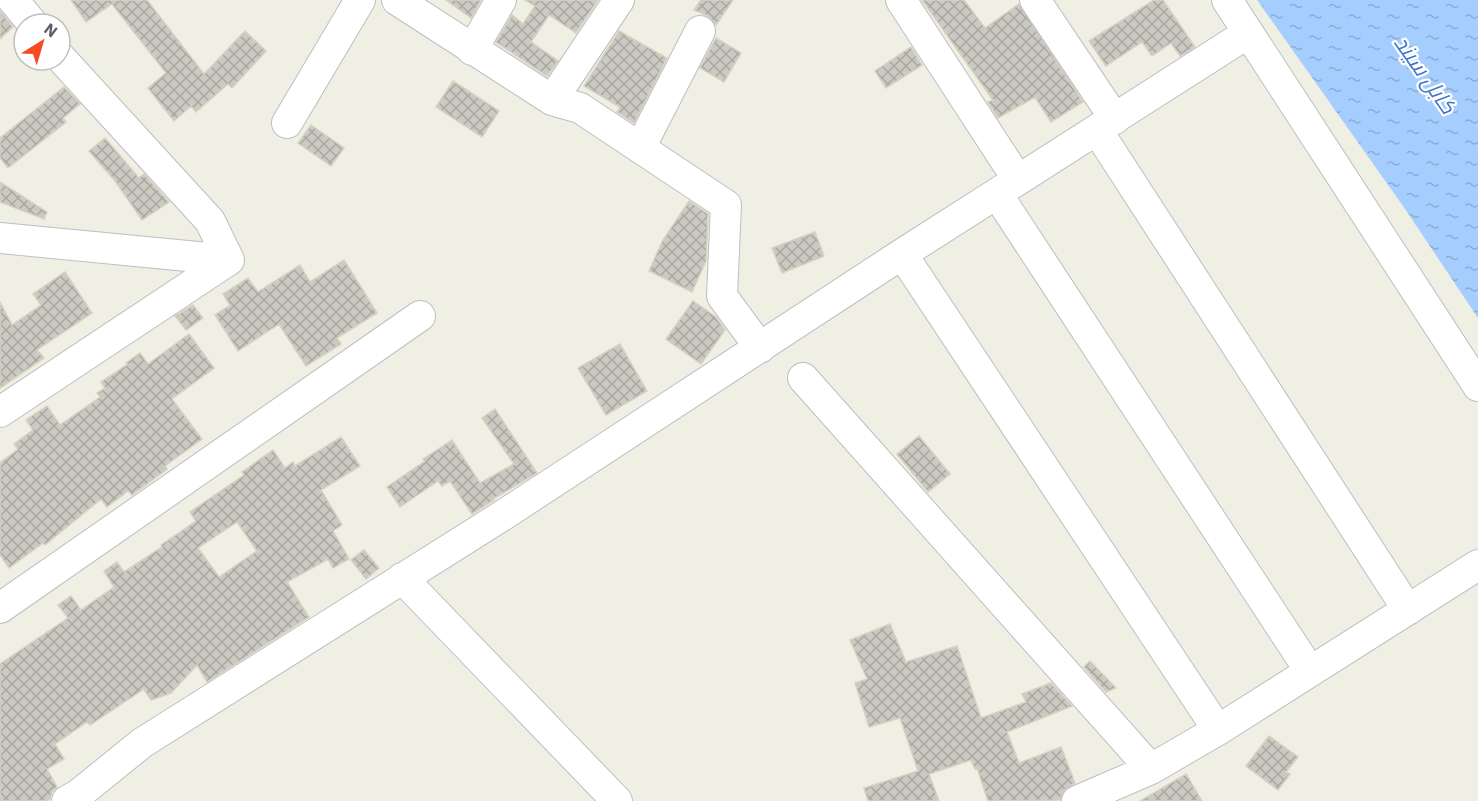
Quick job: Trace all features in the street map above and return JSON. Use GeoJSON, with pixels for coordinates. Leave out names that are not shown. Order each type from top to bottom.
{"type":"FeatureCollection","features":[{"type":"Feature","properties":{"kind":"street"},"geometry":{"type":"LineString","coordinates":[[13,0],[23,12]]}},
{"type":"Feature","properties":{"kind":"street"},"geometry":{"type":"LineString","coordinates":[[287,123],[360,0]]}},
{"type":"Feature","properties":{"kind":"street"},"geometry":{"type":"LineString","coordinates":[[397,0],[552,100],[580,108],[726,205],[722,296],[760,348]]}},
{"type":"Feature","properties":{"kind":"street"},"geometry":{"type":"LineString","coordinates":[[472,50],[501,0]]}},
{"type":"Feature","properties":{"kind":"street"},"geometry":{"type":"LineString","coordinates":[[552,100],[619,0]]}},
{"type":"Feature","properties":{"kind":"street"},"geometry":{"type":"LineString","coordinates":[[901,0],[1008,187],[1310,671]]}},
{"type":"Feature","properties":{"kind":"street"},"geometry":{"type":"LineString","coordinates":[[1035,0],[1106,124],[1408,609]]}},
{"type":"Feature","properties":{"kind":"street"},"geometry":{"type":"LineString","coordinates":[[1227,0],[1478,386]]}},
{"type":"Feature","properties":{"kind":"street"},"geometry":{"type":"LineString","coordinates":[[640,148],[700,31]]}},
{"type":"Feature","properties":{"kind":"street"},"geometry":{"type":"LineString","coordinates":[[67,801],[79,794],[142,742],[505,514],[902,254],[1248,33]]}},
{"type":"Feature","properties":{"kind":"street"},"geometry":{"type":"LineString","coordinates":[[72,70],[210,221],[229,260]]}},
{"type":"Feature","properties":{"kind":"street"},"geometry":{"type":"LineString","coordinates":[[0,238],[229,260]]}},
{"type":"Feature","properties":{"kind":"street"},"geometry":{"type":"LineString","coordinates":[[902,254],[1218,730]]}},
{"type":"Feature","properties":{"kind":"street"},"geometry":{"type":"LineString","coordinates":[[0,412],[229,260]]}},
{"type":"Feature","properties":{"kind":"street"},"geometry":{"type":"LineString","coordinates":[[0,608],[420,316]]}},
{"type":"Feature","properties":{"kind":"street"},"geometry":{"type":"LineString","coordinates":[[803,378],[1151,769]]}},
{"type":"Feature","properties":{"kind":"street"},"geometry":{"type":"LineString","coordinates":[[1077,801],[1151,769],[1218,730],[1478,565]]}},
{"type":"Feature","properties":{"kind":"street"},"geometry":{"type":"LineString","coordinates":[[402,578],[617,801]]}},
{"type":"Feature","properties":{"kind":"water","name":"کابل سيند"},"geometry":{"type":"Polygon","coordinates":[[[1257,0],[1478,0],[1478,318],[1403,206],[1257,0]]]}},
{"type":"Feature","properties":{"kind":"building"},"geometry":{"type":"Polygon","coordinates":[[[71,0],[147,0],[204,74],[245,31],[266,51],[232,88],[228,84],[196,112],[191,106],[174,121],[148,88],[166,73],[112,4],[86,22],[71,0]]]}},
{"type":"Feature","properties":{"kind":"building"},"geometry":{"type":"Polygon","coordinates":[[[446,0],[481,0],[471,18],[446,0]]]}},
{"type":"Feature","properties":{"kind":"building"},"geometry":{"type":"Polygon","coordinates":[[[525,0],[598,0],[576,33],[549,15],[531,42],[558,61],[547,76],[496,42],[512,15],[523,24],[535,6],[525,0]]]}},
{"type":"Feature","properties":{"kind":"building"},"geometry":{"type":"Polygon","coordinates":[[[701,0],[733,0],[716,25],[708,16],[694,10],[701,0]]]}},
{"type":"Feature","properties":{"kind":"building"},"geometry":{"type":"Polygon","coordinates":[[[922,0],[964,0],[985,28],[1019,4],[1083,102],[1051,122],[1035,97],[998,118],[988,102],[993,100],[922,0]]]}},
{"type":"Feature","properties":{"kind":"building"},"geometry":{"type":"Polygon","coordinates":[[[1154,0],[1163,0],[1195,47],[1180,56],[1171,43],[1152,56],[1142,42],[1106,66],[1089,41],[1154,0]]]}},
{"type":"Feature","properties":{"kind":"building"},"geometry":{"type":"Polygon","coordinates":[[[0,11],[12,28],[0,39],[0,11]]]}},
{"type":"Feature","properties":{"kind":"building"},"geometry":{"type":"Polygon","coordinates":[[[619,31],[667,58],[634,123],[617,112],[620,107],[584,86],[619,31]]]}},
{"type":"Feature","properties":{"kind":"building"},"geometry":{"type":"Polygon","coordinates":[[[716,38],[741,53],[724,82],[700,68],[716,38]]]}},
{"type":"Feature","properties":{"kind":"building"},"geometry":{"type":"Polygon","coordinates":[[[911,47],[922,65],[886,88],[875,71],[911,47]]]}},
{"type":"Feature","properties":{"kind":"building"},"geometry":{"type":"Polygon","coordinates":[[[453,81],[499,111],[482,137],[436,107],[453,81]]]}},
{"type":"Feature","properties":{"kind":"building"},"geometry":{"type":"Polygon","coordinates":[[[64,87],[80,104],[63,118],[66,122],[8,168],[0,158],[0,138],[64,87]]]}},
{"type":"Feature","properties":{"kind":"building"},"geometry":{"type":"Polygon","coordinates":[[[311,125],[344,148],[331,166],[298,143],[311,125]]]}},
{"type":"Feature","properties":{"kind":"building"},"geometry":{"type":"Polygon","coordinates":[[[105,138],[139,178],[144,174],[169,202],[142,220],[115,181],[89,151],[105,138]]]}},
{"type":"Feature","properties":{"kind":"building"},"geometry":{"type":"Polygon","coordinates":[[[0,182],[47,212],[44,219],[0,202],[0,182]]]}},
{"type":"Feature","properties":{"kind":"building"},"geometry":{"type":"Polygon","coordinates":[[[689,201],[708,214],[706,261],[692,292],[649,271],[663,240],[689,201]]]}},
{"type":"Feature","properties":{"kind":"building"},"geometry":{"type":"Polygon","coordinates":[[[815,232],[824,256],[782,273],[772,248],[815,232]]]}},
{"type":"Feature","properties":{"kind":"building"},"geometry":{"type":"Polygon","coordinates":[[[344,260],[377,313],[337,338],[341,344],[306,366],[279,324],[238,351],[215,315],[230,305],[223,294],[248,278],[258,292],[300,265],[310,282],[344,260]]]}},
{"type":"Feature","properties":{"kind":"building"},"geometry":{"type":"Polygon","coordinates":[[[65,272],[92,313],[37,350],[44,358],[0,388],[0,302],[12,325],[41,305],[33,294],[65,272]]]}},
{"type":"Feature","properties":{"kind":"building"},"geometry":{"type":"Polygon","coordinates":[[[693,301],[716,317],[725,330],[701,364],[666,339],[693,301]]]}},
{"type":"Feature","properties":{"kind":"building"},"geometry":{"type":"Polygon","coordinates":[[[193,305],[203,318],[186,330],[175,316],[193,305]]]}},
{"type":"Feature","properties":{"kind":"building"},"geometry":{"type":"Polygon","coordinates":[[[189,334],[214,368],[172,399],[202,439],[165,466],[167,469],[132,495],[128,491],[107,507],[101,499],[45,545],[43,543],[9,568],[0,555],[0,463],[18,449],[14,444],[33,430],[26,420],[47,406],[60,425],[100,397],[97,393],[105,388],[101,382],[140,353],[148,364],[189,334]]]}},
{"type":"Feature","properties":{"kind":"building"},"geometry":{"type":"Polygon","coordinates":[[[620,344],[647,391],[606,415],[578,368],[620,344]]]}},
{"type":"Feature","properties":{"kind":"building"},"geometry":{"type":"Polygon","coordinates":[[[495,409],[537,473],[472,514],[450,481],[442,486],[438,481],[400,507],[387,487],[452,440],[480,483],[514,464],[482,418],[495,409]]]}},
{"type":"Feature","properties":{"kind":"building"},"geometry":{"type":"Polygon","coordinates":[[[919,436],[950,474],[928,492],[897,454],[919,436]]]}},
{"type":"Feature","properties":{"kind":"building"},"geometry":{"type":"Polygon","coordinates":[[[341,437],[360,466],[321,490],[342,525],[333,531],[349,559],[333,568],[328,559],[287,582],[309,617],[207,682],[197,665],[171,693],[151,700],[144,689],[90,725],[87,722],[55,744],[64,759],[47,769],[57,787],[50,799],[46,801],[0,801],[0,664],[68,618],[58,605],[71,596],[81,610],[114,587],[104,571],[117,562],[124,572],[162,547],[161,545],[196,521],[190,512],[244,475],[242,472],[273,450],[285,468],[293,462],[295,466],[341,437]],[[237,522],[198,548],[219,577],[257,551],[237,522]]]}},
{"type":"Feature","properties":{"kind":"building"},"geometry":{"type":"Polygon","coordinates":[[[364,550],[379,568],[366,579],[351,560],[364,550]]]}},
{"type":"Feature","properties":{"kind":"building"},"geometry":{"type":"Polygon","coordinates":[[[890,624],[906,662],[957,646],[981,718],[1026,702],[1022,694],[1051,683],[1072,706],[1007,732],[1019,763],[1061,747],[1075,783],[1064,790],[1060,800],[988,801],[977,768],[975,769],[971,760],[929,774],[939,801],[868,801],[864,788],[918,771],[900,718],[869,727],[855,683],[867,679],[850,640],[890,624]]]}},
{"type":"Feature","properties":{"kind":"building"},"geometry":{"type":"Polygon","coordinates":[[[1090,661],[1116,688],[1106,692],[1084,667],[1090,661]]]}},
{"type":"Feature","properties":{"kind":"building"},"geometry":{"type":"Polygon","coordinates":[[[1269,736],[1298,757],[1286,772],[1290,774],[1278,790],[1246,766],[1269,736]]]}},
{"type":"Feature","properties":{"kind":"building"},"geometry":{"type":"Polygon","coordinates":[[[1186,774],[1202,801],[1140,801],[1186,774]]]}}]}
